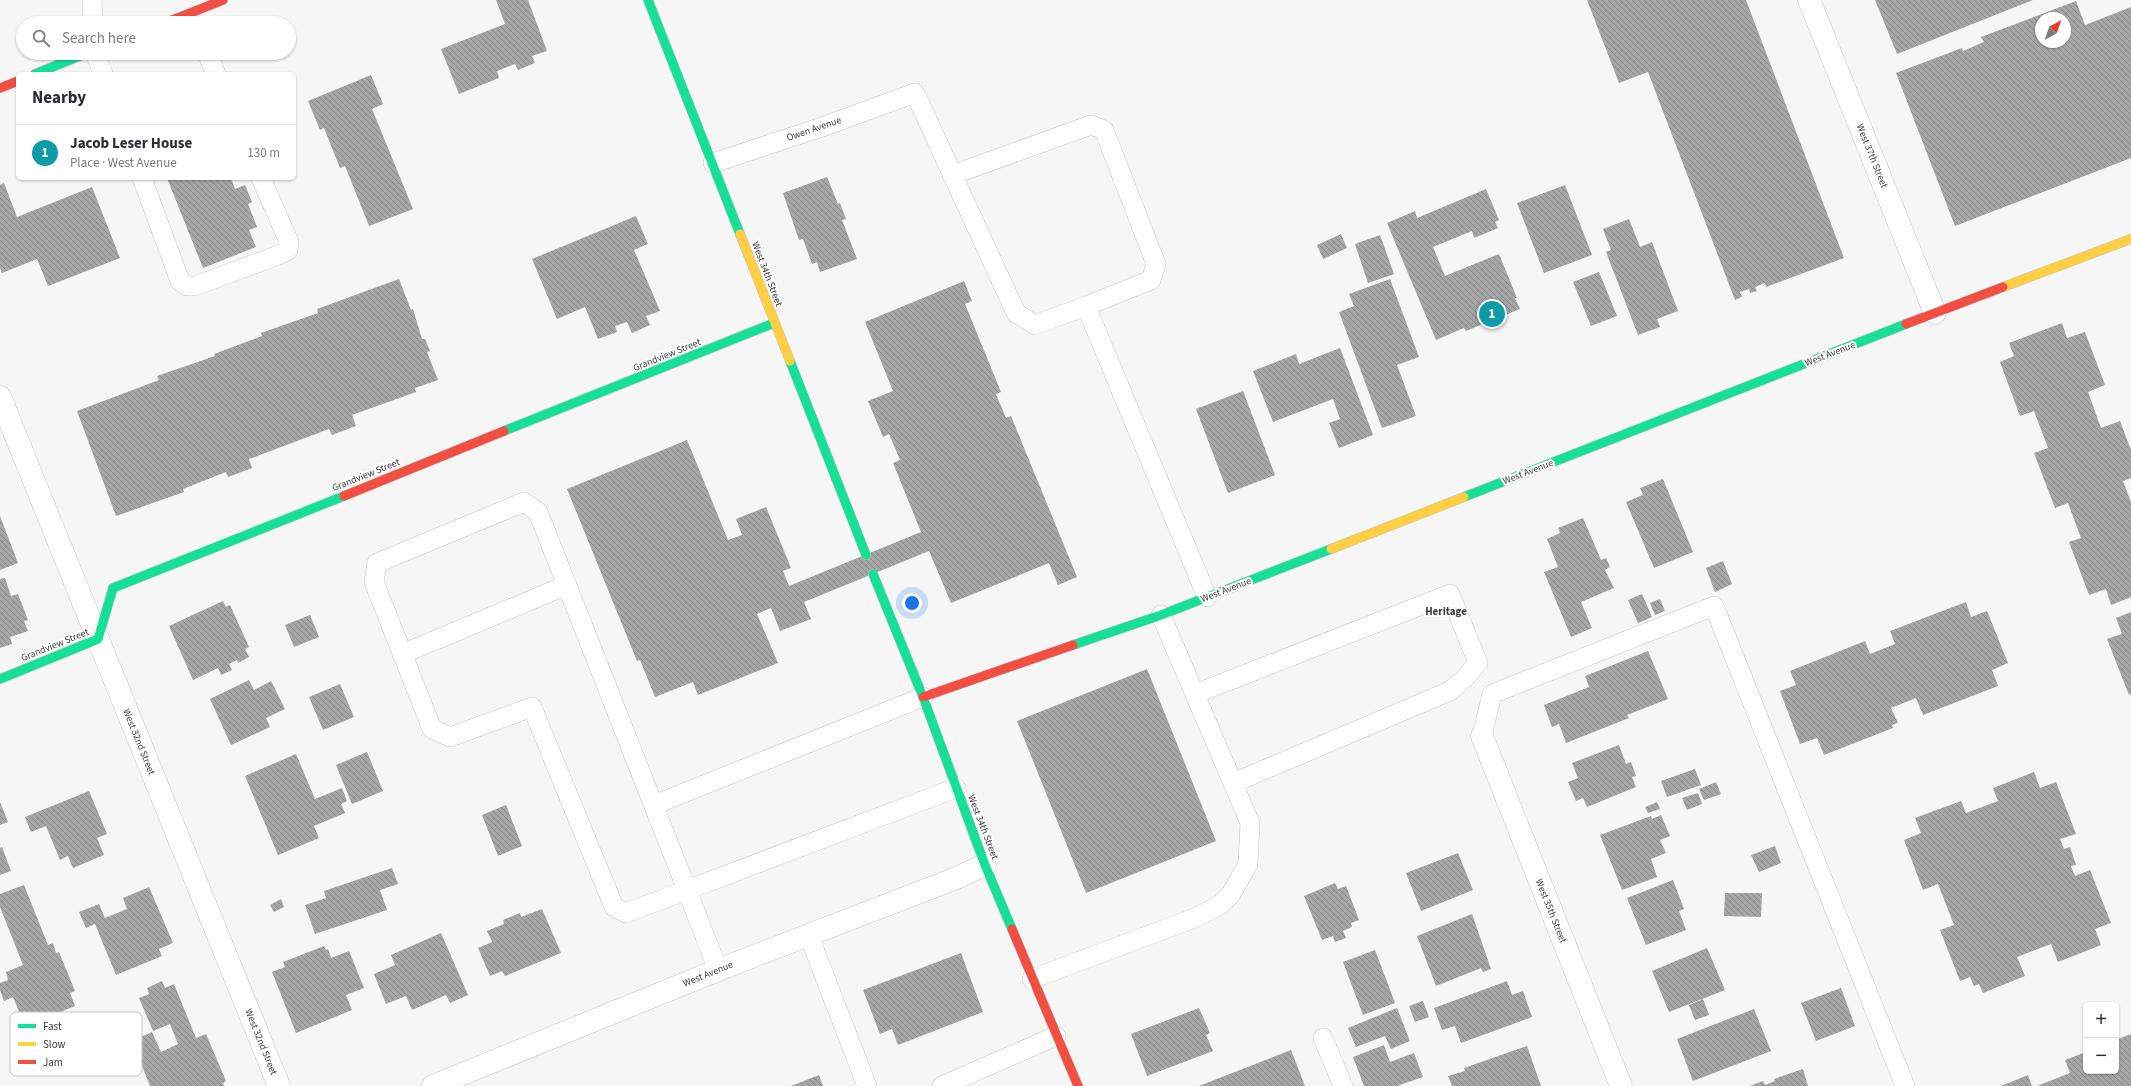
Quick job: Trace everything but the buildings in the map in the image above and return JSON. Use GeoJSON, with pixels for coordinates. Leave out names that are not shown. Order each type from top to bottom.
{"type":"FeatureCollection","features":[{"type":"Feature","properties":{"kind":"street"},"geometry":{"type":"LineString","coordinates":[[195,16],[223,0]]}},
{"type":"Feature","properties":{"kind":"street","name":"West 34th Street"},"geometry":{"type":"LineString","coordinates":[[648,0],[866,555]]}},
{"type":"Feature","properties":{"kind":"street","name":"West 37th Street"},"geometry":{"type":"LineString","coordinates":[[1809,0],[1934,313]]}},
{"type":"Feature","properties":{"kind":"street"},"geometry":{"type":"LineString","coordinates":[[40,72],[70,60]]}},
{"type":"Feature","properties":{"kind":"street"},"geometry":{"type":"LineString","coordinates":[[0,88],[16,82]]}},
{"type":"Feature","properties":{"kind":"street","name":"West Avenue"},"geometry":{"type":"LineString","coordinates":[[923,697],[1161,615],[1934,313],[2131,239]]}},
{"type":"Feature","properties":{"kind":"street","name":"Grandview Street"},"geometry":{"type":"LineString","coordinates":[[0,679],[98,639],[113,588],[774,323]]}},
{"type":"Feature","properties":{"kind":"street","name":"West 32nd Street"},"geometry":{"type":"LineString","coordinates":[[0,397],[280,1086]]}},
{"type":"Feature","properties":{"kind":"street","name":"West 34th Street"},"geometry":{"type":"LineString","coordinates":[[873,574],[923,697],[985,865],[1078,1086]]}},
{"type":"Feature","properties":{"kind":"street","name":"West 35th Street"},"geometry":{"type":"LineString","coordinates":[[1482,736],[1621,1086]]}},
{"type":"Feature","properties":{"kind":"street","name":"West Avenue"},"geometry":{"type":"LineString","coordinates":[[433,1086],[718,970],[809,936],[985,865]]}},
{"type":"Feature","properties":{"kind":"lane"},"geometry":{"type":"LineString","coordinates":[[92,0],[93,16]]}},
{"type":"Feature","properties":{"kind":"lane"},"geometry":{"type":"LineString","coordinates":[[98,60],[102,72]]}},
{"type":"Feature","properties":{"kind":"lane"},"geometry":{"type":"LineString","coordinates":[[210,60],[215,72]]}},
{"type":"Feature","properties":{"kind":"lane","name":"Owen Avenue"},"geometry":{"type":"LineString","coordinates":[[713,163],[822,127],[915,93],[952,175]]}},
{"type":"Feature","properties":{"kind":"lane"},"geometry":{"type":"LineString","coordinates":[[1091,125],[1104,130],[1156,264],[1151,280],[1035,325],[1016,314],[952,175],[1091,125]]}},
{"type":"Feature","properties":{"kind":"lane"},"geometry":{"type":"LineString","coordinates":[[143,180],[180,281],[186,286],[195,286],[282,254],[288,250],[289,242],[262,180]]}},
{"type":"Feature","properties":{"kind":"lane"},"geometry":{"type":"LineString","coordinates":[[1086,306],[1207,597]]}},
{"type":"Feature","properties":{"kind":"lane"},"geometry":{"type":"LineString","coordinates":[[718,970],[687,890],[654,805],[538,512],[524,502],[377,563],[374,582],[432,729],[450,737],[532,707],[614,908],[626,913],[687,890],[956,788]]}},
{"type":"Feature","properties":{"kind":"lane"},"geometry":{"type":"LineString","coordinates":[[402,654],[567,585]]}},
{"type":"Feature","properties":{"kind":"lane"},"geometry":{"type":"LineString","coordinates":[[1195,694],[1450,594],[1478,663],[1464,679],[1450,691],[1233,783]]}},
{"type":"Feature","properties":{"kind":"lane"},"geometry":{"type":"LineString","coordinates":[[1482,736],[1492,694],[1714,606],[1905,1086]]}},
{"type":"Feature","properties":{"kind":"lane"},"geometry":{"type":"LineString","coordinates":[[1032,979],[1197,917],[1220,905],[1231,894],[1248,864],[1250,823],[1161,615]]}},
{"type":"Feature","properties":{"kind":"lane"},"geometry":{"type":"LineString","coordinates":[[654,805],[923,697]]}},
{"type":"Feature","properties":{"kind":"lane"},"geometry":{"type":"LineString","coordinates":[[809,936],[867,1086]]}},
{"type":"Feature","properties":{"kind":"lane"},"geometry":{"type":"LineString","coordinates":[[942,1086],[1056,1036]]}},
{"type":"Feature","properties":{"kind":"lane"},"geometry":{"type":"LineString","coordinates":[[1323,1038],[1343,1086]]}},
{"type":"Feature","properties":{"kind":"traffic: fast"},"geometry":{"type":"LineString","coordinates":[[648,0],[740,234]]}},
{"type":"Feature","properties":{"kind":"traffic: fast"},"geometry":{"type":"LineString","coordinates":[[40,72],[70,60]]}},
{"type":"Feature","properties":{"kind":"traffic: fast"},"geometry":{"type":"LineString","coordinates":[[504,431],[774,323]]}},
{"type":"Feature","properties":{"kind":"traffic: fast"},"geometry":{"type":"LineString","coordinates":[[1464,497],[1906,324]]}},
{"type":"Feature","properties":{"kind":"traffic: fast"},"geometry":{"type":"LineString","coordinates":[[790,361],[866,555]]}},
{"type":"Feature","properties":{"kind":"traffic: fast"},"geometry":{"type":"LineString","coordinates":[[0,679],[98,639],[113,588],[344,496]]}},
{"type":"Feature","properties":{"kind":"traffic: fast"},"geometry":{"type":"LineString","coordinates":[[1073,645],[1161,615],[1331,549]]}},
{"type":"Feature","properties":{"kind":"traffic: fast"},"geometry":{"type":"LineString","coordinates":[[873,574],[923,697],[985,865],[1012,929]]}},
{"type":"Feature","properties":{"kind":"traffic: slow"},"geometry":{"type":"LineString","coordinates":[[740,234],[790,361]]}},
{"type":"Feature","properties":{"kind":"traffic: slow"},"geometry":{"type":"LineString","coordinates":[[2003,287],[2131,239]]}},
{"type":"Feature","properties":{"kind":"traffic: slow"},"geometry":{"type":"LineString","coordinates":[[1331,549],[1464,497]]}},
{"type":"Feature","properties":{"kind":"traffic: jam"},"geometry":{"type":"LineString","coordinates":[[183,16],[223,0]]}},
{"type":"Feature","properties":{"kind":"traffic: jam"},"geometry":{"type":"LineString","coordinates":[[0,88],[16,82]]}},
{"type":"Feature","properties":{"kind":"traffic: jam"},"geometry":{"type":"LineString","coordinates":[[1906,324],[2003,287]]}},
{"type":"Feature","properties":{"kind":"traffic: jam"},"geometry":{"type":"LineString","coordinates":[[344,496],[504,431]]}},
{"type":"Feature","properties":{"kind":"traffic: jam"},"geometry":{"type":"LineString","coordinates":[[923,697],[1073,645]]}},
{"type":"Feature","properties":{"kind":"traffic: jam"},"geometry":{"type":"LineString","coordinates":[[1012,929],[1078,1086]]}},
{"type":"Feature","properties":{"kind":"place","name":"Jacob Leser House"},"geometry":{"type":"Point","coordinates":[1492,314]}},
{"type":"Feature","properties":{"kind":"district","name":"Heritage"},"geometry":{"type":"Point","coordinates":[1446,611]}}]}
